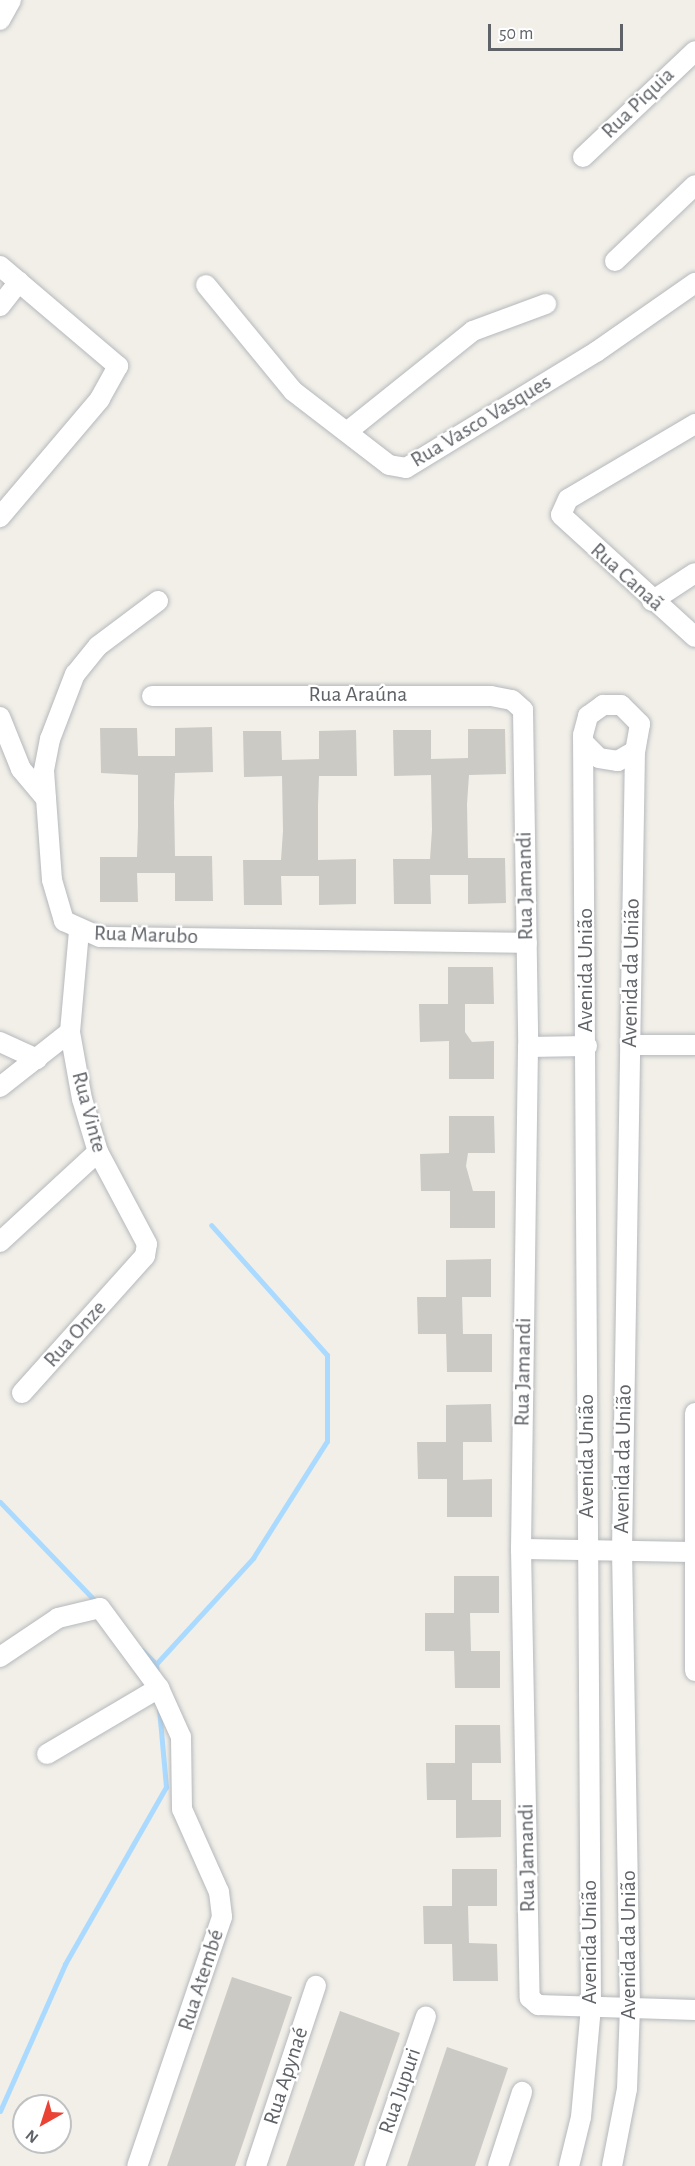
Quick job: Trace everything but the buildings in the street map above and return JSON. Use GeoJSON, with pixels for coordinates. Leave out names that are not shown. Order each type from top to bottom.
{"type":"FeatureCollection","features":[{"type":"Feature","properties":{"kind":"street"},"geometry":{"type":"LineString","coordinates":[[0,20],[11,0]]}},
{"type":"Feature","properties":{"kind":"street","name":"Rua Piquia"},"geometry":{"type":"LineString","coordinates":[[583,157],[695,51]]}},
{"type":"Feature","properties":{"kind":"street"},"geometry":{"type":"LineString","coordinates":[[615,261],[695,186]]}},
{"type":"Feature","properties":{"kind":"street"},"geometry":{"type":"LineString","coordinates":[[0,266],[118,366],[100,399],[0,517]]}},
{"type":"Feature","properties":{"kind":"street"},"geometry":{"type":"LineString","coordinates":[[0,306],[19,282]]}},
{"type":"Feature","properties":{"kind":"street","name":"Rua Vasco Vasques"},"geometry":{"type":"LineString","coordinates":[[206,285],[292,391],[348,431],[389,465],[416,466],[695,283]]}},
{"type":"Feature","properties":{"kind":"street"},"geometry":{"type":"LineString","coordinates":[[348,431],[473,331],[546,304]]}},
{"type":"Feature","properties":{"kind":"street","name":"Rua Canaã"},"geometry":{"type":"LineString","coordinates":[[695,424],[568,499],[561,515],[652,601],[695,637]]}},
{"type":"Feature","properties":{"kind":"street"},"geometry":{"type":"LineString","coordinates":[[652,601],[695,573]]}},
{"type":"Feature","properties":{"kind":"street","name":"Rua Marubo"},"geometry":{"type":"LineString","coordinates":[[158,601],[98,646],[75,674],[50,739],[46,799],[58,912],[80,932],[100,937],[527,943]]}},
{"type":"Feature","properties":{"kind":"street","name":"Rua Araúna"},"geometry":{"type":"LineString","coordinates":[[152,696],[491,696],[522,707],[523,746]]}},
{"type":"Feature","properties":{"kind":"street","name":"Avenida da União"},"geometry":{"type":"LineString","coordinates":[[585,744],[588,716],[612,704],[629,710],[640,724],[634,751],[622,1551],[630,2008],[627,2089],[612,2166]]}},
{"type":"Feature","properties":{"kind":"street"},"geometry":{"type":"LineString","coordinates":[[0,717],[21,770],[46,799]]}},
{"type":"Feature","properties":{"kind":"street"},"geometry":{"type":"LineString","coordinates":[[585,744],[608,761],[634,751]]}},
{"type":"Feature","properties":{"kind":"street","name":"Avenida União"},"geometry":{"type":"LineString","coordinates":[[569,2166],[580,2117],[591,2007],[587,1550],[585,744]]}},
{"type":"Feature","properties":{"kind":"street","name":"Rua Jamandi"},"geometry":{"type":"LineString","coordinates":[[523,746],[528,1047],[521,1549],[530,1998],[538,2005],[591,2007]]}},
{"type":"Feature","properties":{"kind":"street","name":"Rua Vinte"},"geometry":{"type":"LineString","coordinates":[[80,932],[70,1032],[98,1152],[147,1244],[145,1256],[128,1274]]}},
{"type":"Feature","properties":{"kind":"street"},"geometry":{"type":"LineString","coordinates":[[0,1087],[70,1032]]}},
{"type":"Feature","properties":{"kind":"street"},"geometry":{"type":"LineString","coordinates":[[0,1042],[38,1059]]}},
{"type":"Feature","properties":{"kind":"street"},"geometry":{"type":"LineString","coordinates":[[630,1045],[695,1045]]}},
{"type":"Feature","properties":{"kind":"street","name":"Avenida da União"},"geometry":{"type":"LineString","coordinates":[[528,1047],[586,1046]]}},
{"type":"Feature","properties":{"kind":"street"},"geometry":{"type":"LineString","coordinates":[[0,1242],[98,1152]]}},
{"type":"Feature","properties":{"kind":"street","name":"Rua Onze"},"geometry":{"type":"LineString","coordinates":[[22,1393],[128,1274]]}},
{"type":"Feature","properties":{"kind":"street"},"geometry":{"type":"LineString","coordinates":[[695,1413],[695,1671]]}},
{"type":"Feature","properties":{"kind":"street"},"geometry":{"type":"LineString","coordinates":[[521,1549],[694,1552]]}},
{"type":"Feature","properties":{"kind":"street","name":"Rua Atembé"},"geometry":{"type":"LineString","coordinates":[[0,1657],[58,1618],[96,1607],[159,1688],[181,1737],[182,1809],[219,1892],[222,1917],[137,2166]]}},
{"type":"Feature","properties":{"kind":"street"},"geometry":{"type":"LineString","coordinates":[[47,1754],[159,1688]]}},
{"type":"Feature","properties":{"kind":"street","name":"Rua Apynaé"},"geometry":{"type":"LineString","coordinates":[[256,2166],[316,1986]]}},
{"type":"Feature","properties":{"kind":"street"},"geometry":{"type":"LineString","coordinates":[[591,2007],[695,2010]]}},
{"type":"Feature","properties":{"kind":"street","name":"Rua Jupuri"},"geometry":{"type":"LineString","coordinates":[[375,2166],[426,2016]]}},
{"type":"Feature","properties":{"kind":"street"},"geometry":{"type":"LineString","coordinates":[[498,2166],[522,2092]]}},
{"type":"Feature","properties":{"kind":"waterway"},"geometry":{"type":"LineString","coordinates":[[157,1675],[156,1664],[253,1558],[327,1441],[327,1355],[211,1225]]}},
{"type":"Feature","properties":{"kind":"waterway"},"geometry":{"type":"LineString","coordinates":[[0,1502],[99,1605]]}},
{"type":"Feature","properties":{"kind":"waterway"},"geometry":{"type":"LineString","coordinates":[[142,1650],[156,1664]]}},
{"type":"Feature","properties":{"kind":"waterway"},"geometry":{"type":"LineString","coordinates":[[0,2111],[65,1964],[166,1787],[159,1708]]}}]}
